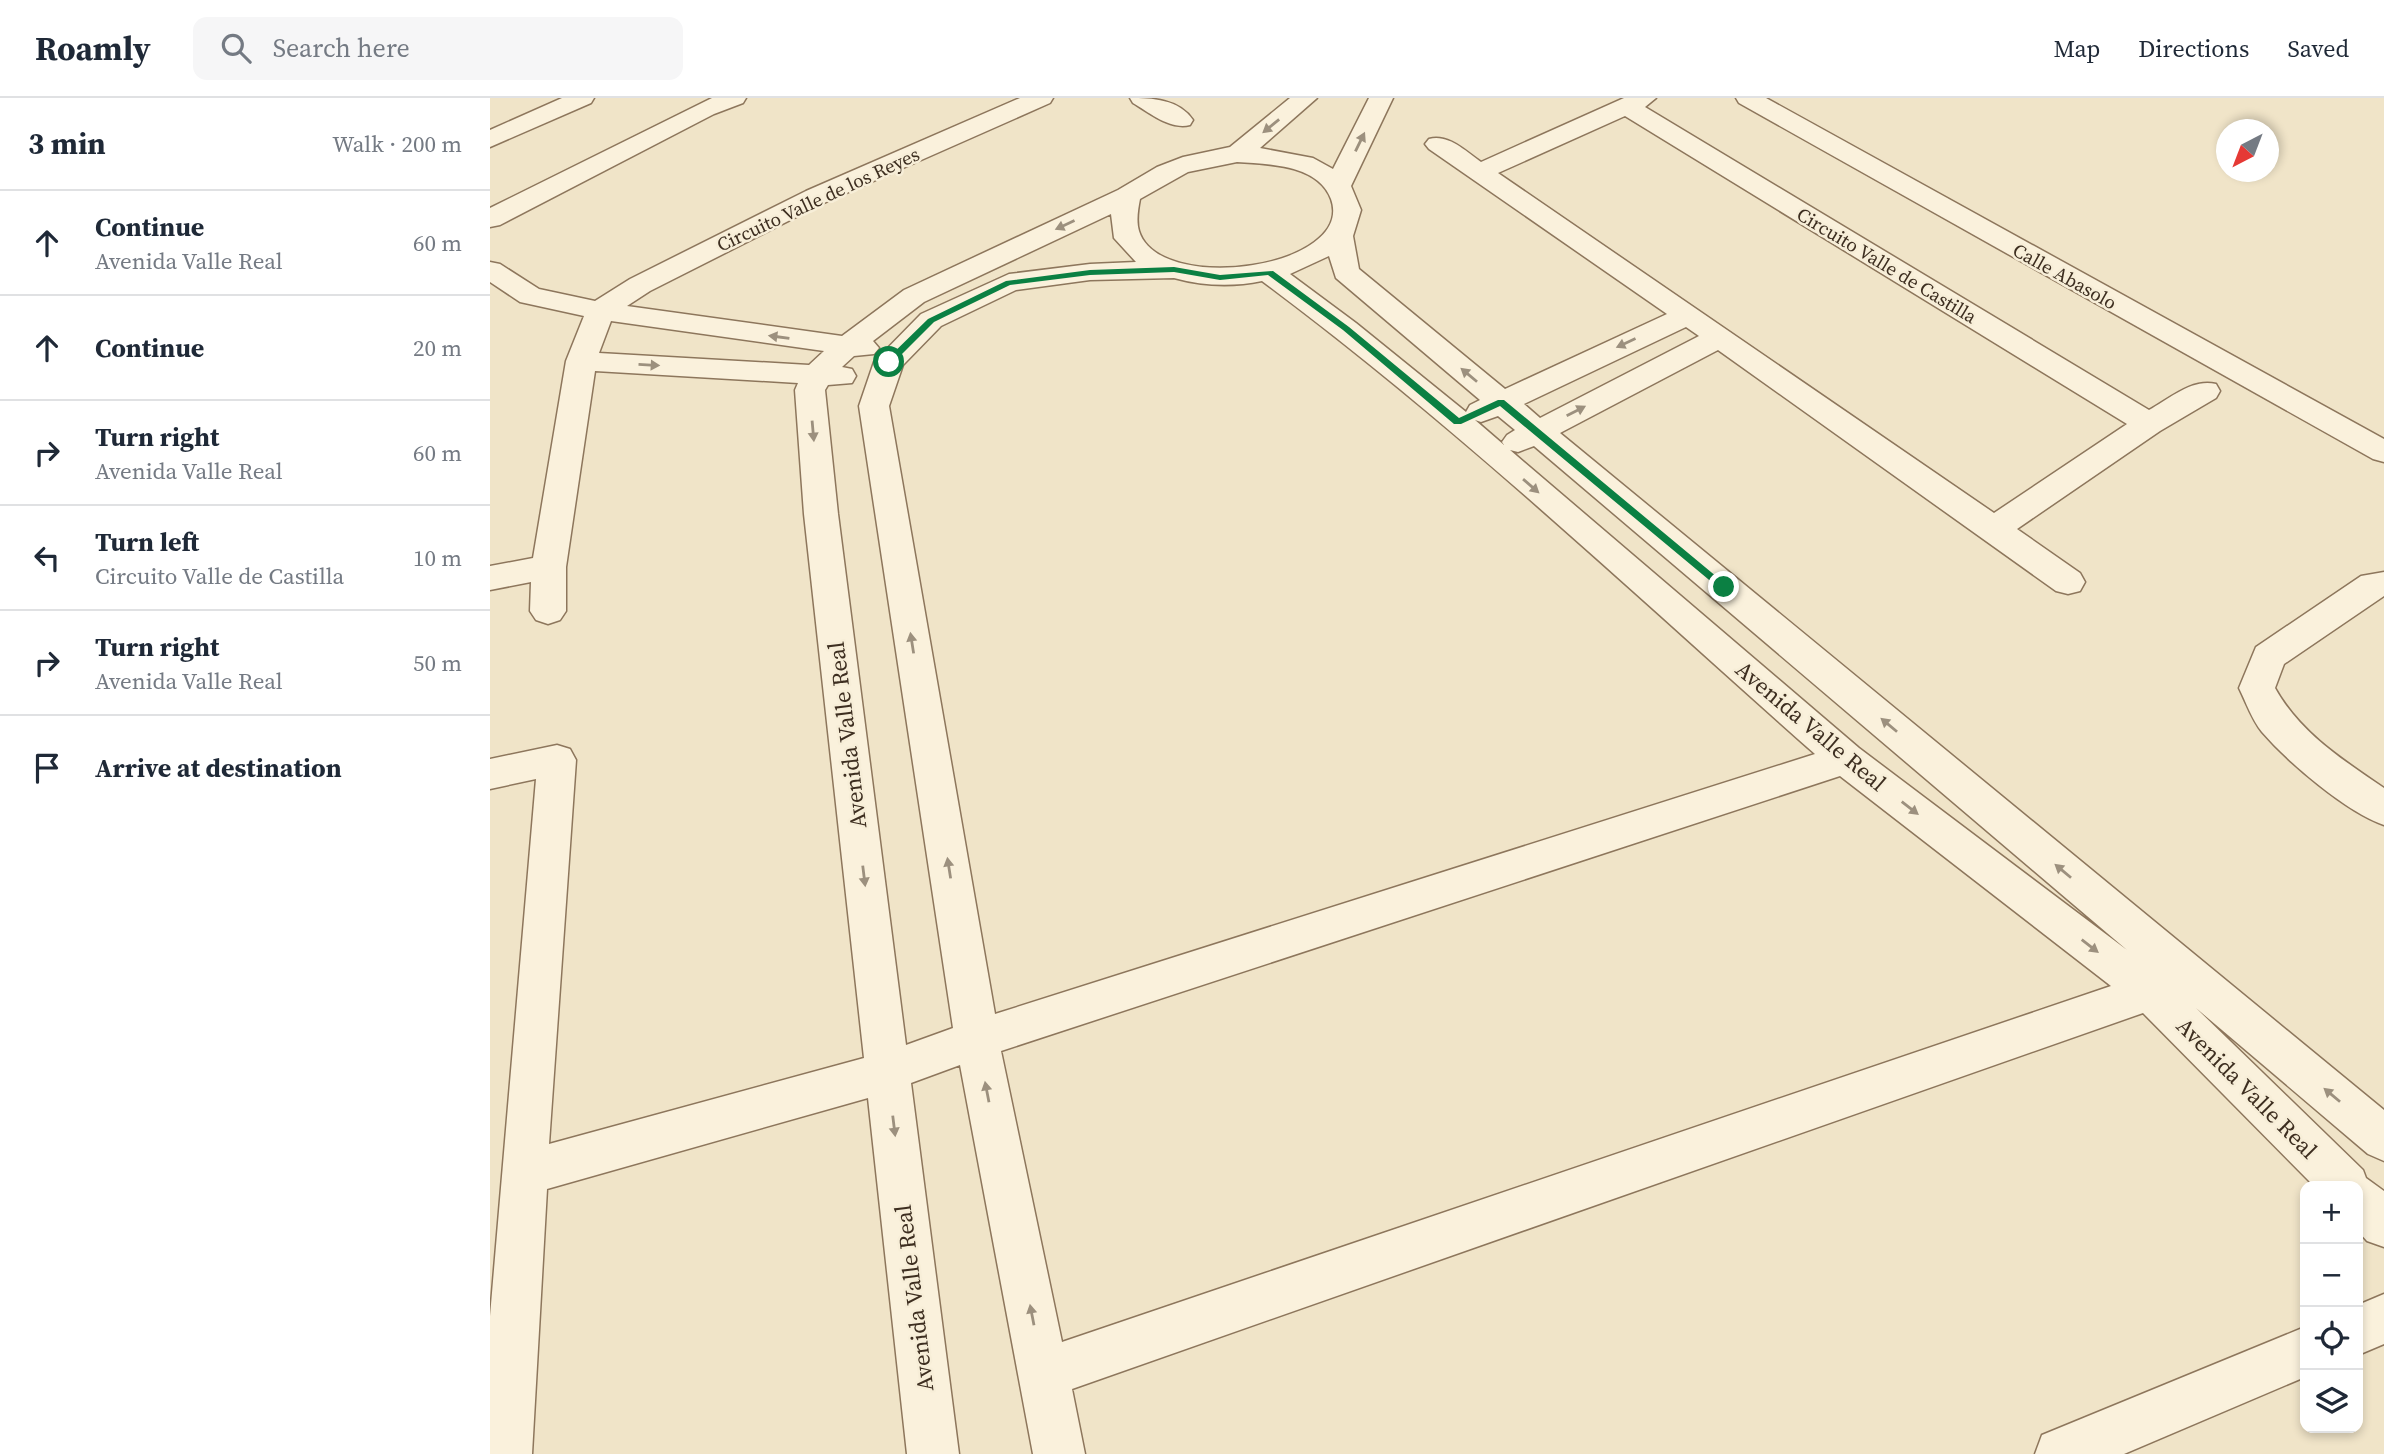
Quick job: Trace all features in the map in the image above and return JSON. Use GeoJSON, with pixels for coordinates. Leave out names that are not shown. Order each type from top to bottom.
{"type":"FeatureCollection","features":[{"type":"Feature","properties":{"kind":"street"},"geometry":{"type":"LineString","coordinates":[[490,139],[582,98]]}},
{"type":"Feature","properties":{"kind":"street"},"geometry":{"type":"LineString","coordinates":[[490,219],[705,109],[734,98]]}},
{"type":"Feature","properties":{"kind":"street","name":"Circuito Valle de los Reyes"},"geometry":{"type":"LineString","coordinates":[[600,311],[640,285],[815,197],[1041,98]]}},
{"type":"Feature","properties":{"kind":"street"},"geometry":{"type":"LineString","coordinates":[[1142,98],[1181,120]]}},
{"type":"Feature","properties":{"kind":"street"},"geometry":{"type":"LineString","coordinates":[[1237,154],[1306,98]]}},
{"type":"Feature","properties":{"kind":"street"},"geometry":{"type":"LineString","coordinates":[[1338,186],[1381,98]]}},
{"type":"Feature","properties":{"kind":"street","name":"Calle Abasolo"},"geometry":{"type":"LineString","coordinates":[[1748,98],[2384,452]]}},
{"type":"Feature","properties":{"kind":"street","name":"Circuito Valle de Castilla"},"geometry":{"type":"LineString","coordinates":[[1479,172],[1635,102],[2149,424]]}},
{"type":"Feature","properties":{"kind":"street"},"geometry":{"type":"LineString","coordinates":[[1438,144],[1688,314],[2068,582]]}},
{"type":"Feature","properties":{"kind":"street"},"geometry":{"type":"LineString","coordinates":[[817,374],[846,347],[914,296],[1127,196],[1176,166],[1205,158],[1237,154],[1268,156],[1297,162],[1321,172],[1338,186],[1348,210],[1339,236],[1311,258],[1270,273],[1220,277],[1174,270],[1090,272],[1009,282],[931,320],[891,365],[874,406],[977,1039],[1059,1454]]}},
{"type":"Feature","properties":{"kind":"street"},"geometry":{"type":"LineString","coordinates":[[1127,196],[1124,216],[1127,237],[1144,256],[1174,270]]}},
{"type":"Feature","properties":{"kind":"street","name":"Avenida Valle Real"},"geometry":{"type":"LineString","coordinates":[[1339,236],[1346,272],[2384,1139]]}},
{"type":"Feature","properties":{"kind":"street"},"geometry":{"type":"LineString","coordinates":[[490,270],[530,296],[600,311],[846,347],[891,365]]}},
{"type":"Feature","properties":{"kind":"street","name":"Avenida Valle Real"},"geometry":{"type":"LineString","coordinates":[[1270,273],[1346,329],[1458,422],[1846,758],[2150,992],[2341,1181]]}},
{"type":"Feature","properties":{"kind":"street"},"geometry":{"type":"LineString","coordinates":[[548,611],[548,567],[580,361],[600,311]]}},
{"type":"Feature","properties":{"kind":"street"},"geometry":{"type":"LineString","coordinates":[[1458,422],[1688,314]]}},
{"type":"Feature","properties":{"kind":"street"},"geometry":{"type":"LineString","coordinates":[[1494,455],[1720,337]]}},
{"type":"Feature","properties":{"kind":"street"},"geometry":{"type":"LineString","coordinates":[[580,361],[817,374],[891,365]]}},
{"type":"Feature","properties":{"kind":"street","name":"Avenida Valle Real"},"geometry":{"type":"LineString","coordinates":[[817,374],[810,390],[821,514],[933,1454]]}},
{"type":"Feature","properties":{"kind":"street"},"geometry":{"type":"LineString","coordinates":[[1994,529],[2149,424],[2205,391]]}},
{"type":"Feature","properties":{"kind":"street"},"geometry":{"type":"LineString","coordinates":[[490,578],[548,567]]}},
{"type":"Feature","properties":{"kind":"street"},"geometry":{"type":"LineString","coordinates":[[2384,584],[2373,585],[2269,656],[2257,688],[2274,720],[2318,763],[2384,809]]}},
{"type":"Feature","properties":{"kind":"street"},"geometry":{"type":"LineString","coordinates":[[1676,611],[1724,587]]}},
{"type":"Feature","properties":{"kind":"street"},"geometry":{"type":"LineString","coordinates":[[524,1173],[887,1072],[977,1039],[1846,758]]}},
{"type":"Feature","properties":{"kind":"street"},"geometry":{"type":"LineString","coordinates":[[490,774],[557,760],[524,1173],[506,1454]]}},
{"type":"Feature","properties":{"kind":"street"},"geometry":{"type":"LineString","coordinates":[[1043,1374],[2150,992]]}},
{"type":"Feature","properties":{"kind":"street"},"geometry":{"type":"LineString","coordinates":[[2363,1203],[2384,1224]]}},
{"type":"Feature","properties":{"kind":"street"},"geometry":{"type":"LineString","coordinates":[[2363,1328],[2384,1319]]}},
{"type":"Feature","properties":{"kind":"street"},"geometry":{"type":"LineString","coordinates":[[2061,1454],[2300,1354]]}},
{"type":"Feature","properties":{"kind":"route"},"geometry":{"type":"LineString","coordinates":[[889,362],[931,320],[1009,282],[1090,272],[1174,270],[1220,277],[1270,273],[1346,329],[1458,422],[1501,402],[1724,587]]}}]}
